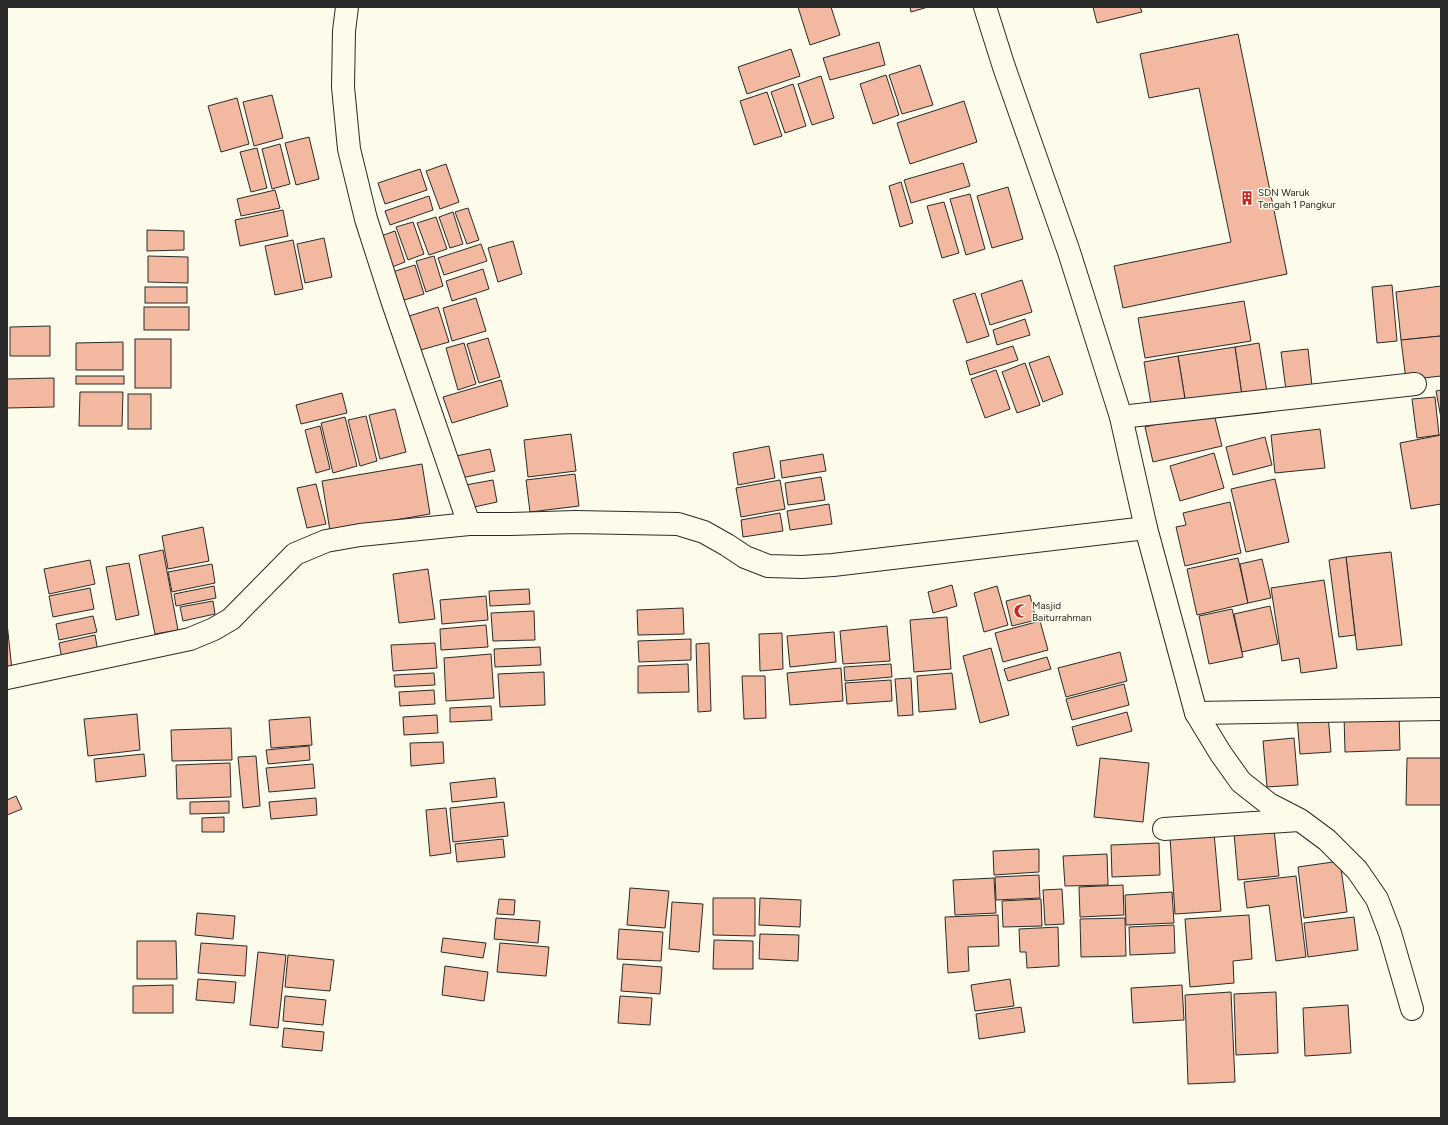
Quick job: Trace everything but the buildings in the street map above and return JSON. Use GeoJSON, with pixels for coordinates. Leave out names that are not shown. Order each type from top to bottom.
{"type":"FeatureCollection","features":[{"type":"Feature","properties":{"kind":"street"},"geometry":{"type":"LineString","coordinates":[[347,7],[344,31],[343,87],[349,149],[366,219],[469,524]]}},
{"type":"Feature","properties":{"kind":"street"},"geometry":{"type":"LineString","coordinates":[[985,7],[1004,67],[1069,252],[1121,417],[1146,528],[1196,713],[1221,754],[1241,782],[1269,804],[1300,820],[1327,840],[1357,870],[1377,899],[1390,933],[1412,1009]]}},
{"type":"Feature","properties":{"kind":"street"},"geometry":{"type":"LineString","coordinates":[[1121,417],[1415,384]]}},
{"type":"Feature","properties":{"kind":"street"},"geometry":{"type":"LineString","coordinates":[[7,678],[190,639],[214,629],[231,619],[295,554],[326,541],[360,535],[469,524],[575,522],[678,524],[704,532],[745,557],[768,566],[802,567],[833,565],[1146,528]]}},
{"type":"Feature","properties":{"kind":"street"},"geometry":{"type":"LineString","coordinates":[[1196,713],[1441,709]]}},
{"type":"Feature","properties":{"kind":"street"},"geometry":{"type":"LineString","coordinates":[[1164,829],[1300,820]]}},
{"type":"Feature","properties":{"kind":"place","name":"SDN Waruk Tengah 1 Pangkur"},"geometry":{"type":"Point","coordinates":[1247,198]}},
{"type":"Feature","properties":{"kind":"place","name":"Masjid Baiturrahman"},"geometry":{"type":"Point","coordinates":[1021,611]}}]}
